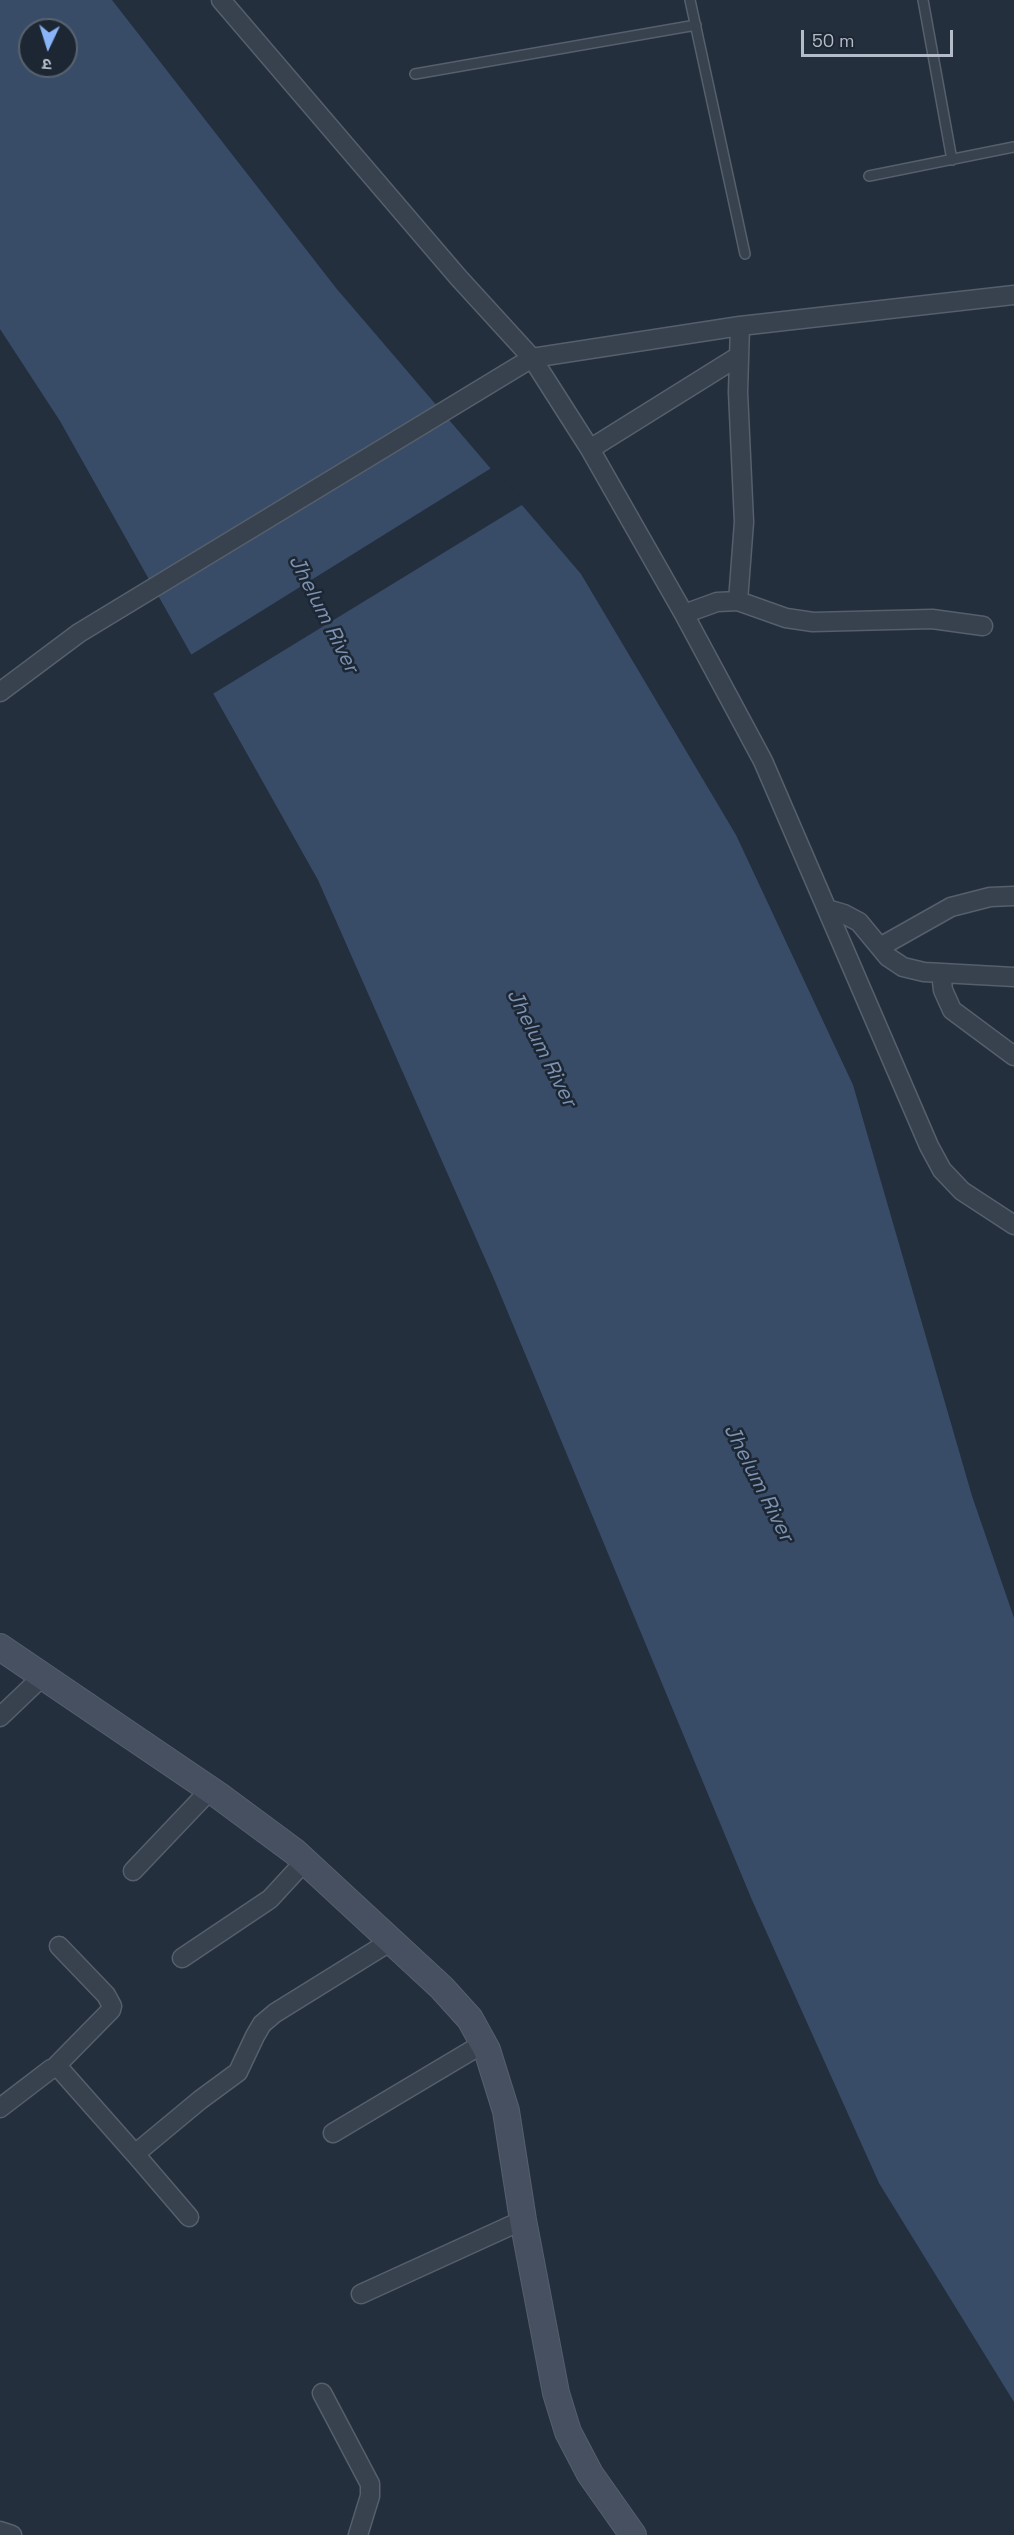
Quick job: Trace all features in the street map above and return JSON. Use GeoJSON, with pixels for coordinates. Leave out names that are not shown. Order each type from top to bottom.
{"type":"FeatureCollection","features":[{"type":"Feature","properties":{"kind":"street"},"geometry":{"type":"LineString","coordinates":[[221,0],[458,277],[532,358],[590,449],[684,614],[763,761],[929,1146],[942,1170],[962,1191],[1014,1225]]}},
{"type":"Feature","properties":{"kind":"street"},"geometry":{"type":"LineString","coordinates":[[0,692],[80,633],[532,358],[740,326],[1014,295]]}},
{"type":"Feature","properties":{"kind":"street"},"geometry":{"type":"LineString","coordinates":[[738,601],[744,522],[739,426],[740,326]]}},
{"type":"Feature","properties":{"kind":"street"},"geometry":{"type":"LineString","coordinates":[[590,449],[738,356]]}},
{"type":"Feature","properties":{"kind":"street"},"geometry":{"type":"LineString","coordinates":[[684,614],[717,602],[738,601],[786,618],[813,622],[932,619],[983,626]]}},
{"type":"Feature","properties":{"kind":"street"},"geometry":{"type":"LineString","coordinates":[[880,946],[951,907],[990,897],[1014,896]]}},
{"type":"Feature","properties":{"kind":"street"},"geometry":{"type":"LineString","coordinates":[[827,909],[859,922],[888,957],[903,967],[924,972],[1014,977]]}},
{"type":"Feature","properties":{"kind":"street"},"geometry":{"type":"LineString","coordinates":[[941,973],[943,990],[952,1010],[1014,1056]]}},
{"type":"Feature","properties":{"kind":"street"},"geometry":{"type":"LineString","coordinates":[[0,1647],[210,1790],[305,1861],[463,2012],[483,2043],[506,2111],[523,2220],[556,2393],[568,2432],[590,2474],[633,2535]]}},
{"type":"Feature","properties":{"kind":"street"},"geometry":{"type":"LineString","coordinates":[[0,1717],[43,1676]]}},
{"type":"Feature","properties":{"kind":"street"},"geometry":{"type":"LineString","coordinates":[[133,1871],[210,1790]]}},
{"type":"Feature","properties":{"kind":"street"},"geometry":{"type":"LineString","coordinates":[[182,1958],[270,1899],[305,1861]]}},
{"type":"Feature","properties":{"kind":"street"},"geometry":{"type":"LineString","coordinates":[[135,2154],[238,2072],[262,2024],[275,2013],[391,1941]]}},
{"type":"Feature","properties":{"kind":"street"},"geometry":{"type":"LineString","coordinates":[[0,2108],[54,2068],[111,2010],[112,2006],[106,1995],[59,1946]]}},
{"type":"Feature","properties":{"kind":"street"},"geometry":{"type":"LineString","coordinates":[[333,2133],[483,2043]]}},
{"type":"Feature","properties":{"kind":"street"},"geometry":{"type":"LineString","coordinates":[[54,2068],[62,2070],[189,2217]]}},
{"type":"Feature","properties":{"kind":"street"},"geometry":{"type":"LineString","coordinates":[[361,2295],[523,2220]]}},
{"type":"Feature","properties":{"kind":"street"},"geometry":{"type":"LineString","coordinates":[[322,2393],[370,2484],[370,2496],[358,2535]]}},
{"type":"Feature","properties":{"kind":"street"},"geometry":{"type":"LineString","coordinates":[[0,2531],[12,2535]]}},
{"type":"Feature","properties":{"kind":"lane"},"geometry":{"type":"LineString","coordinates":[[690,0],[745,254]]}},
{"type":"Feature","properties":{"kind":"lane"},"geometry":{"type":"LineString","coordinates":[[923,0],[952,160]]}},
{"type":"Feature","properties":{"kind":"lane"},"geometry":{"type":"LineString","coordinates":[[415,74],[696,25]]}},
{"type":"Feature","properties":{"kind":"lane"},"geometry":{"type":"LineString","coordinates":[[869,176],[1014,147]]}},
{"type":"Feature","properties":{"kind":"water","name":"Jhelum River"},"geometry":{"type":"Polygon","coordinates":[[[0,0],[112,0],[336,288],[581,574],[736,835],[853,1085],[972,1496],[1014,1618],[1014,2402],[879,2183],[752,1900],[494,1279],[318,880],[60,421],[0,329],[0,0]]]}},
{"type":"Feature","properties":{"kind":"pier"},"geometry":{"type":"Polygon","coordinates":[[[493,467],[525,503],[211,695],[189,656],[493,467]]]}}]}
